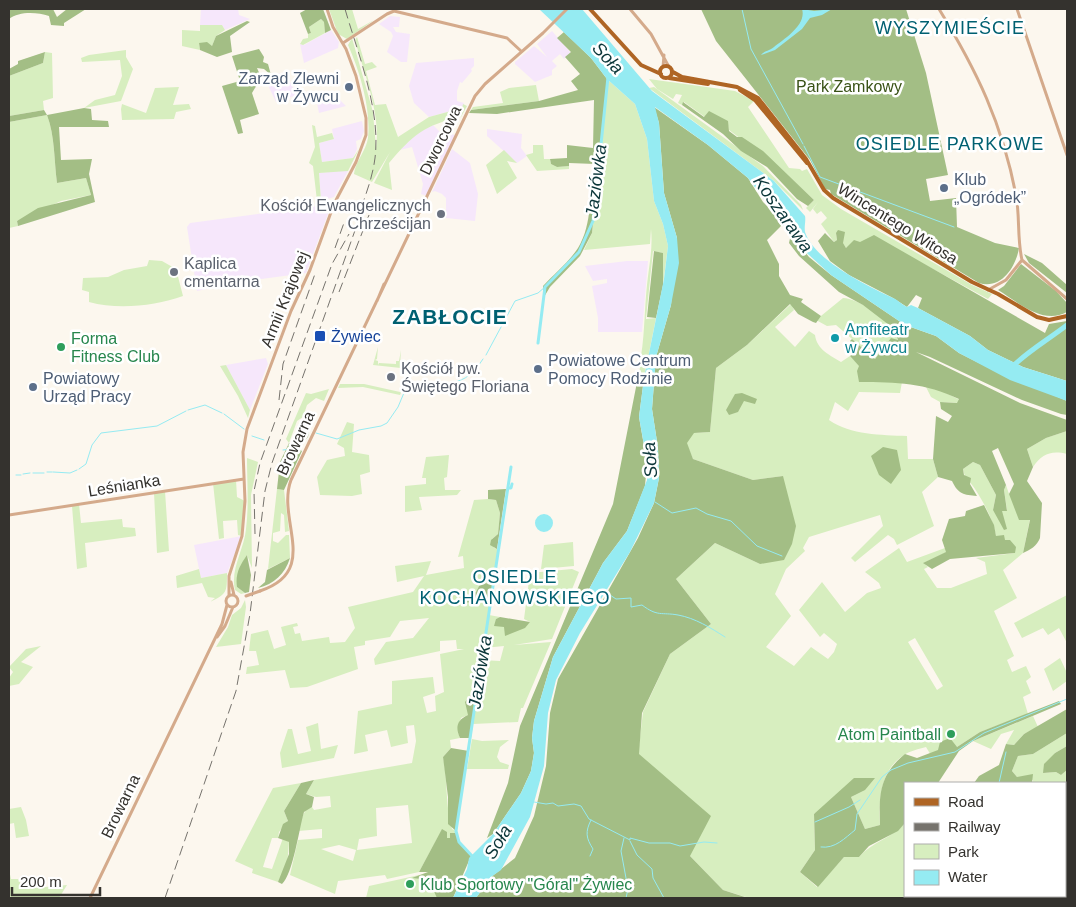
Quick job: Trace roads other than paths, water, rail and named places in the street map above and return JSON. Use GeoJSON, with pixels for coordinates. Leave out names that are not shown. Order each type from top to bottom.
{"type":"FeatureCollection","features":[{"type":"Feature","properties":{"kind":"main road"},"geometry":{"type":"LineString","coordinates":[[590,9],[638,63],[649,70],[661,70],[669,67],[672,72],[682,77],[737,88]]}},
{"type":"Feature","properties":{"kind":"main road"},"geometry":{"type":"LineString","coordinates":[[661,70],[663,78],[737,88]]}},
{"type":"Feature","properties":{"kind":"main road"},"geometry":{"type":"LineString","coordinates":[[669,78],[672,72]]}},
{"type":"Feature","properties":{"kind":"main road","name":"Wincentego Witosa"},"geometry":{"type":"LineString","coordinates":[[737,88],[758,98],[807,163],[824,190],[832,198],[972,282],[1036,317],[1049,320],[1067,316]]}},
{"type":"Feature","properties":{"kind":"street","name":"Armii Krajowej"},"geometry":{"type":"LineString","coordinates":[[228,605],[226,600],[229,596],[230,572],[242,541],[245,504],[244,444],[250,419],[334,204],[365,141],[367,124],[364,106],[343,43],[333,27],[327,9]]}},
{"type":"Feature","properties":{"kind":"street","name":"Dworcowa"},"geometry":{"type":"LineString","coordinates":[[358,340],[477,92],[548,29],[567,9]]}},
{"type":"Feature","properties":{"kind":"street"},"geometry":{"type":"LineString","coordinates":[[630,9],[651,34],[669,67]]}},
{"type":"Feature","properties":{"kind":"street"},"geometry":{"type":"LineString","coordinates":[[939,9],[971,62],[1003,140],[1020,215],[1022,260],[1006,280],[988,290]]}},
{"type":"Feature","properties":{"kind":"street"},"geometry":{"type":"LineString","coordinates":[[1017,9],[1067,155]]}},
{"type":"Feature","properties":{"kind":"street"},"geometry":{"type":"LineString","coordinates":[[343,43],[386,14],[394,11],[508,38],[521,51]]}},
{"type":"Feature","properties":{"kind":"street"},"geometry":{"type":"LineString","coordinates":[[661,70],[664,55]]}},
{"type":"Feature","properties":{"kind":"street"},"geometry":{"type":"LineString","coordinates":[[1022,260],[1067,299]]}},
{"type":"Feature","properties":{"kind":"street","name":"Browarna"},"geometry":{"type":"LineString","coordinates":[[212,644],[225,626],[236,599],[278,583],[291,565],[294,550],[288,502],[289,484],[358,340]]}},
{"type":"Feature","properties":{"kind":"street","name":"Leśnianka"},"geometry":{"type":"LineString","coordinates":[[9,515],[244,479]]}},
{"type":"Feature","properties":{"kind":"street"},"geometry":{"type":"LineString","coordinates":[[230,572],[236,599]]}},
{"type":"Feature","properties":{"kind":"street"},"geometry":{"type":"LineString","coordinates":[[229,596],[236,599]]}},
{"type":"Feature","properties":{"kind":"street"},"geometry":{"type":"LineString","coordinates":[[228,605],[233,607]]}},
{"type":"Feature","properties":{"kind":"street","name":"Browarna"},"geometry":{"type":"LineString","coordinates":[[90,898],[224,621],[228,605]]}},
{"type":"Feature","properties":{"kind":"water"},"geometry":{"type":"Polygon","coordinates":[[[539,9],[582,9],[652,91],[774,181],[805,216],[805,232],[810,242],[830,262],[855,279],[907,307],[911,305],[918,308],[970,336],[988,350],[1023,367],[1067,381],[1067,401],[1010,380],[959,353],[936,336],[905,325],[831,275],[798,245],[748,178],[708,145],[655,107],[659,123],[664,193],[677,238],[679,263],[671,305],[656,357],[652,409],[658,448],[659,478],[654,503],[630,552],[580,633],[556,680],[548,713],[544,766],[530,817],[501,870],[491,877],[476,898],[453,898],[467,869],[469,858],[493,834],[521,793],[531,771],[534,753],[532,738],[534,721],[553,657],[603,563],[627,531],[647,480],[647,462],[639,417],[644,378],[664,279],[668,246],[663,224],[654,201],[647,139],[635,104],[607,79],[591,58],[539,9]]]}},
{"type":"Feature","properties":{"kind":"water"},"geometry":{"type":"Polygon","coordinates":[[[802,9],[814,11],[832,9],[822,15],[810,18],[802,29],[775,50],[761,55],[794,31],[801,21],[802,9]]]}},
{"type":"Feature","properties":{"kind":"water"},"geometry":{"type":"Polygon","coordinates":[[[544,514],[550,517],[553,523],[550,529],[544,532],[538,529],[535,523],[538,517],[544,514]]]}},
{"type":"Feature","properties":{"kind":"waterway"},"geometry":{"type":"LineString","coordinates":[[742,9],[751,49],[803,144]]}},
{"type":"Feature","properties":{"kind":"waterway","name":"Jaziówka"},"geometry":{"type":"LineString","coordinates":[[538,343],[545,287],[579,252],[593,221],[608,77]]}},
{"type":"Feature","properties":{"kind":"waterway"},"geometry":{"type":"LineString","coordinates":[[804,146],[820,177],[954,227]]}},
{"type":"Feature","properties":{"kind":"waterway"},"geometry":{"type":"LineString","coordinates":[[486,355],[515,301],[538,293],[545,287]]}},
{"type":"Feature","properties":{"kind":"waterway"},"geometry":{"type":"LineString","coordinates":[[1012,367],[1067,325]]}},
{"type":"Feature","properties":{"kind":"waterway"},"geometry":{"type":"LineString","coordinates":[[316,433],[337,439],[359,430],[381,426],[387,423],[398,407],[406,388],[429,383],[448,383],[466,378],[483,359]]}},
{"type":"Feature","properties":{"kind":"waterway"},"geometry":{"type":"LineString","coordinates":[[188,410],[205,405],[222,413]]}},
{"type":"Feature","properties":{"kind":"waterway"},"geometry":{"type":"LineString","coordinates":[[79,469],[86,464],[92,445],[101,433],[157,426],[186,411]]}},
{"type":"Feature","properties":{"kind":"waterway"},"geometry":{"type":"LineString","coordinates":[[224,414],[244,429]]}},
{"type":"Feature","properties":{"kind":"waterway"},"geometry":{"type":"LineString","coordinates":[[283,450],[292,449],[301,436],[308,434]]}},
{"type":"Feature","properties":{"kind":"waterway"},"geometry":{"type":"LineString","coordinates":[[252,436],[264,440]]}},
{"type":"Feature","properties":{"kind":"waterway","name":"Jaziówka"},"geometry":{"type":"LineString","coordinates":[[474,858],[459,842],[456,831],[511,467]]}},
{"type":"Feature","properties":{"kind":"waterway"},"geometry":{"type":"LineString","coordinates":[[53,472],[70,473],[77,470]]}},
{"type":"Feature","properties":{"kind":"waterway"},"geometry":{"type":"LineString","coordinates":[[47,472],[52,472]]}},
{"type":"Feature","properties":{"kind":"waterway"},"geometry":{"type":"LineString","coordinates":[[23,474],[30,473]]}},
{"type":"Feature","properties":{"kind":"waterway"},"geometry":{"type":"LineString","coordinates":[[33,473],[44,473]]}},
{"type":"Feature","properties":{"kind":"waterway"},"geometry":{"type":"LineString","coordinates":[[16,475],[21,475]]}},
{"type":"Feature","properties":{"kind":"waterway","name":"Jaziówka"},"geometry":{"type":"LineString","coordinates":[[508,488],[511,488],[512,484]]}},
{"type":"Feature","properties":{"kind":"waterway"},"geometry":{"type":"LineString","coordinates":[[655,502],[672,513],[696,508],[707,514],[731,521],[757,546],[782,556]]}},
{"type":"Feature","properties":{"kind":"waterway"},"geometry":{"type":"LineString","coordinates":[[604,591],[616,599],[631,598],[631,607],[642,605],[656,613],[691,618],[725,637]]}},
{"type":"Feature","properties":{"kind":"waterway"},"geometry":{"type":"LineString","coordinates":[[821,847],[835,845],[855,830],[857,814],[882,777],[891,770],[908,763],[955,752],[984,733],[1067,699]]}},
{"type":"Feature","properties":{"kind":"waterway"},"geometry":{"type":"LineString","coordinates":[[999,782],[1006,752]]}},
{"type":"Feature","properties":{"kind":"waterway"},"geometry":{"type":"LineString","coordinates":[[815,822],[860,800]]}},
{"type":"Feature","properties":{"kind":"waterway"},"geometry":{"type":"LineString","coordinates":[[534,802],[553,803],[558,806],[574,804],[581,806],[589,819],[630,840],[630,838],[649,843],[670,843],[680,846],[704,842],[717,843]]}},
{"type":"Feature","properties":{"kind":"waterway"},"geometry":{"type":"LineString","coordinates":[[590,856],[593,849],[587,832],[591,820]]}},
{"type":"Feature","properties":{"kind":"waterway"},"geometry":{"type":"LineString","coordinates":[[624,838],[621,851],[628,889],[626,898]]}},
{"type":"Feature","properties":{"kind":"waterway"},"geometry":{"type":"LineString","coordinates":[[630,841],[637,855],[652,869],[653,878],[664,898]]}},
{"type":"Feature","properties":{"kind":"railway"},"geometry":{"type":"LineString","coordinates":[[345,9],[372,102],[376,140],[372,176],[354,227]]}},
{"type":"Feature","properties":{"kind":"railway"},"geometry":{"type":"LineString","coordinates":[[339,292],[369,215]]}},
{"type":"Feature","properties":{"kind":"railway"},"geometry":{"type":"LineString","coordinates":[[335,248],[345,220]]}},
{"type":"Feature","properties":{"kind":"railway"},"geometry":{"type":"LineString","coordinates":[[165,898],[236,691],[250,614],[265,491],[272,463],[358,222]]}},
{"type":"Feature","properties":{"kind":"railway"},"geometry":{"type":"LineString","coordinates":[[255,534],[254,491],[260,463],[332,264],[349,234]]}},
{"type":"Feature","properties":{"kind":"railway"},"geometry":{"type":"LineString","coordinates":[[279,400],[283,364],[316,271]]}},
{"type":"Feature","properties":{"kind":"place","name":"Zarząd Zlewni w Żywcu"},"geometry":{"type":"Point","coordinates":[349,87]}},
{"type":"Feature","properties":{"kind":"place","name":"Klub „Ogródek”"},"geometry":{"type":"Point","coordinates":[944,188]}},
{"type":"Feature","properties":{"kind":"place","name":"Kościół Ewangelicznych Chrześcijan"},"geometry":{"type":"Point","coordinates":[441,214]}},
{"type":"Feature","properties":{"kind":"place","name":"Kaplica cmentarna"},"geometry":{"type":"Point","coordinates":[174,272]}},
{"type":"Feature","properties":{"kind":"place","name":"Żywiec"},"geometry":{"type":"Point","coordinates":[320,336]}},
{"type":"Feature","properties":{"kind":"place","name":"Amfiteatr w Żywcu"},"geometry":{"type":"Point","coordinates":[835,338]}},
{"type":"Feature","properties":{"kind":"place","name":"Forma Fitness Club"},"geometry":{"type":"Point","coordinates":[61,347]}},
{"type":"Feature","properties":{"kind":"place","name":"Powiatowe Centrum Pomocy Rodzinie"},"geometry":{"type":"Point","coordinates":[538,369]}},
{"type":"Feature","properties":{"kind":"place","name":"Kościół pw. Świętego Floriana"},"geometry":{"type":"Point","coordinates":[391,377]}},
{"type":"Feature","properties":{"kind":"place","name":"Powiatowy Urząd Pracy"},"geometry":{"type":"Point","coordinates":[33,387]}},
{"type":"Feature","properties":{"kind":"place","name":"Atom Paintball"},"geometry":{"type":"Point","coordinates":[951,734]}},
{"type":"Feature","properties":{"kind":"place","name":"Klub Sportowy \"Góral\" Żywiec"},"geometry":{"type":"Point","coordinates":[410,884]}},
{"type":"Feature","properties":{"kind":"district","name":"WYSZYMIEŚCIE"},"geometry":{"type":"Point","coordinates":[950,28]}},
{"type":"Feature","properties":{"kind":"district","name":"OSIEDLE PARKOWE"},"geometry":{"type":"Point","coordinates":[950,144]}},
{"type":"Feature","properties":{"kind":"district","name":"ZABŁOCIE"},"geometry":{"type":"Point","coordinates":[450,317]}},
{"type":"Feature","properties":{"kind":"district","name":"OSIEDLE KOCHANOWSKIEGO"},"geometry":{"type":"Point","coordinates":[515,587]}},
{"type":"Feature","properties":{"kind":"water label","name":"Soła"},"geometry":{"type":"Point","coordinates":[608,58]}},
{"type":"Feature","properties":{"kind":"water label","name":"Koszarawa"},"geometry":{"type":"Point","coordinates":[783,214]}},
{"type":"Feature","properties":{"kind":"water label","name":"Soła"},"geometry":{"type":"Point","coordinates":[650,460]}},
{"type":"Feature","properties":{"kind":"water label","name":"Soła"},"geometry":{"type":"Point","coordinates":[498,842]}},
{"type":"Feature","properties":{"kind":"park label","name":"Park Zamkowy"},"geometry":{"type":"Point","coordinates":[849,86]}}]}
